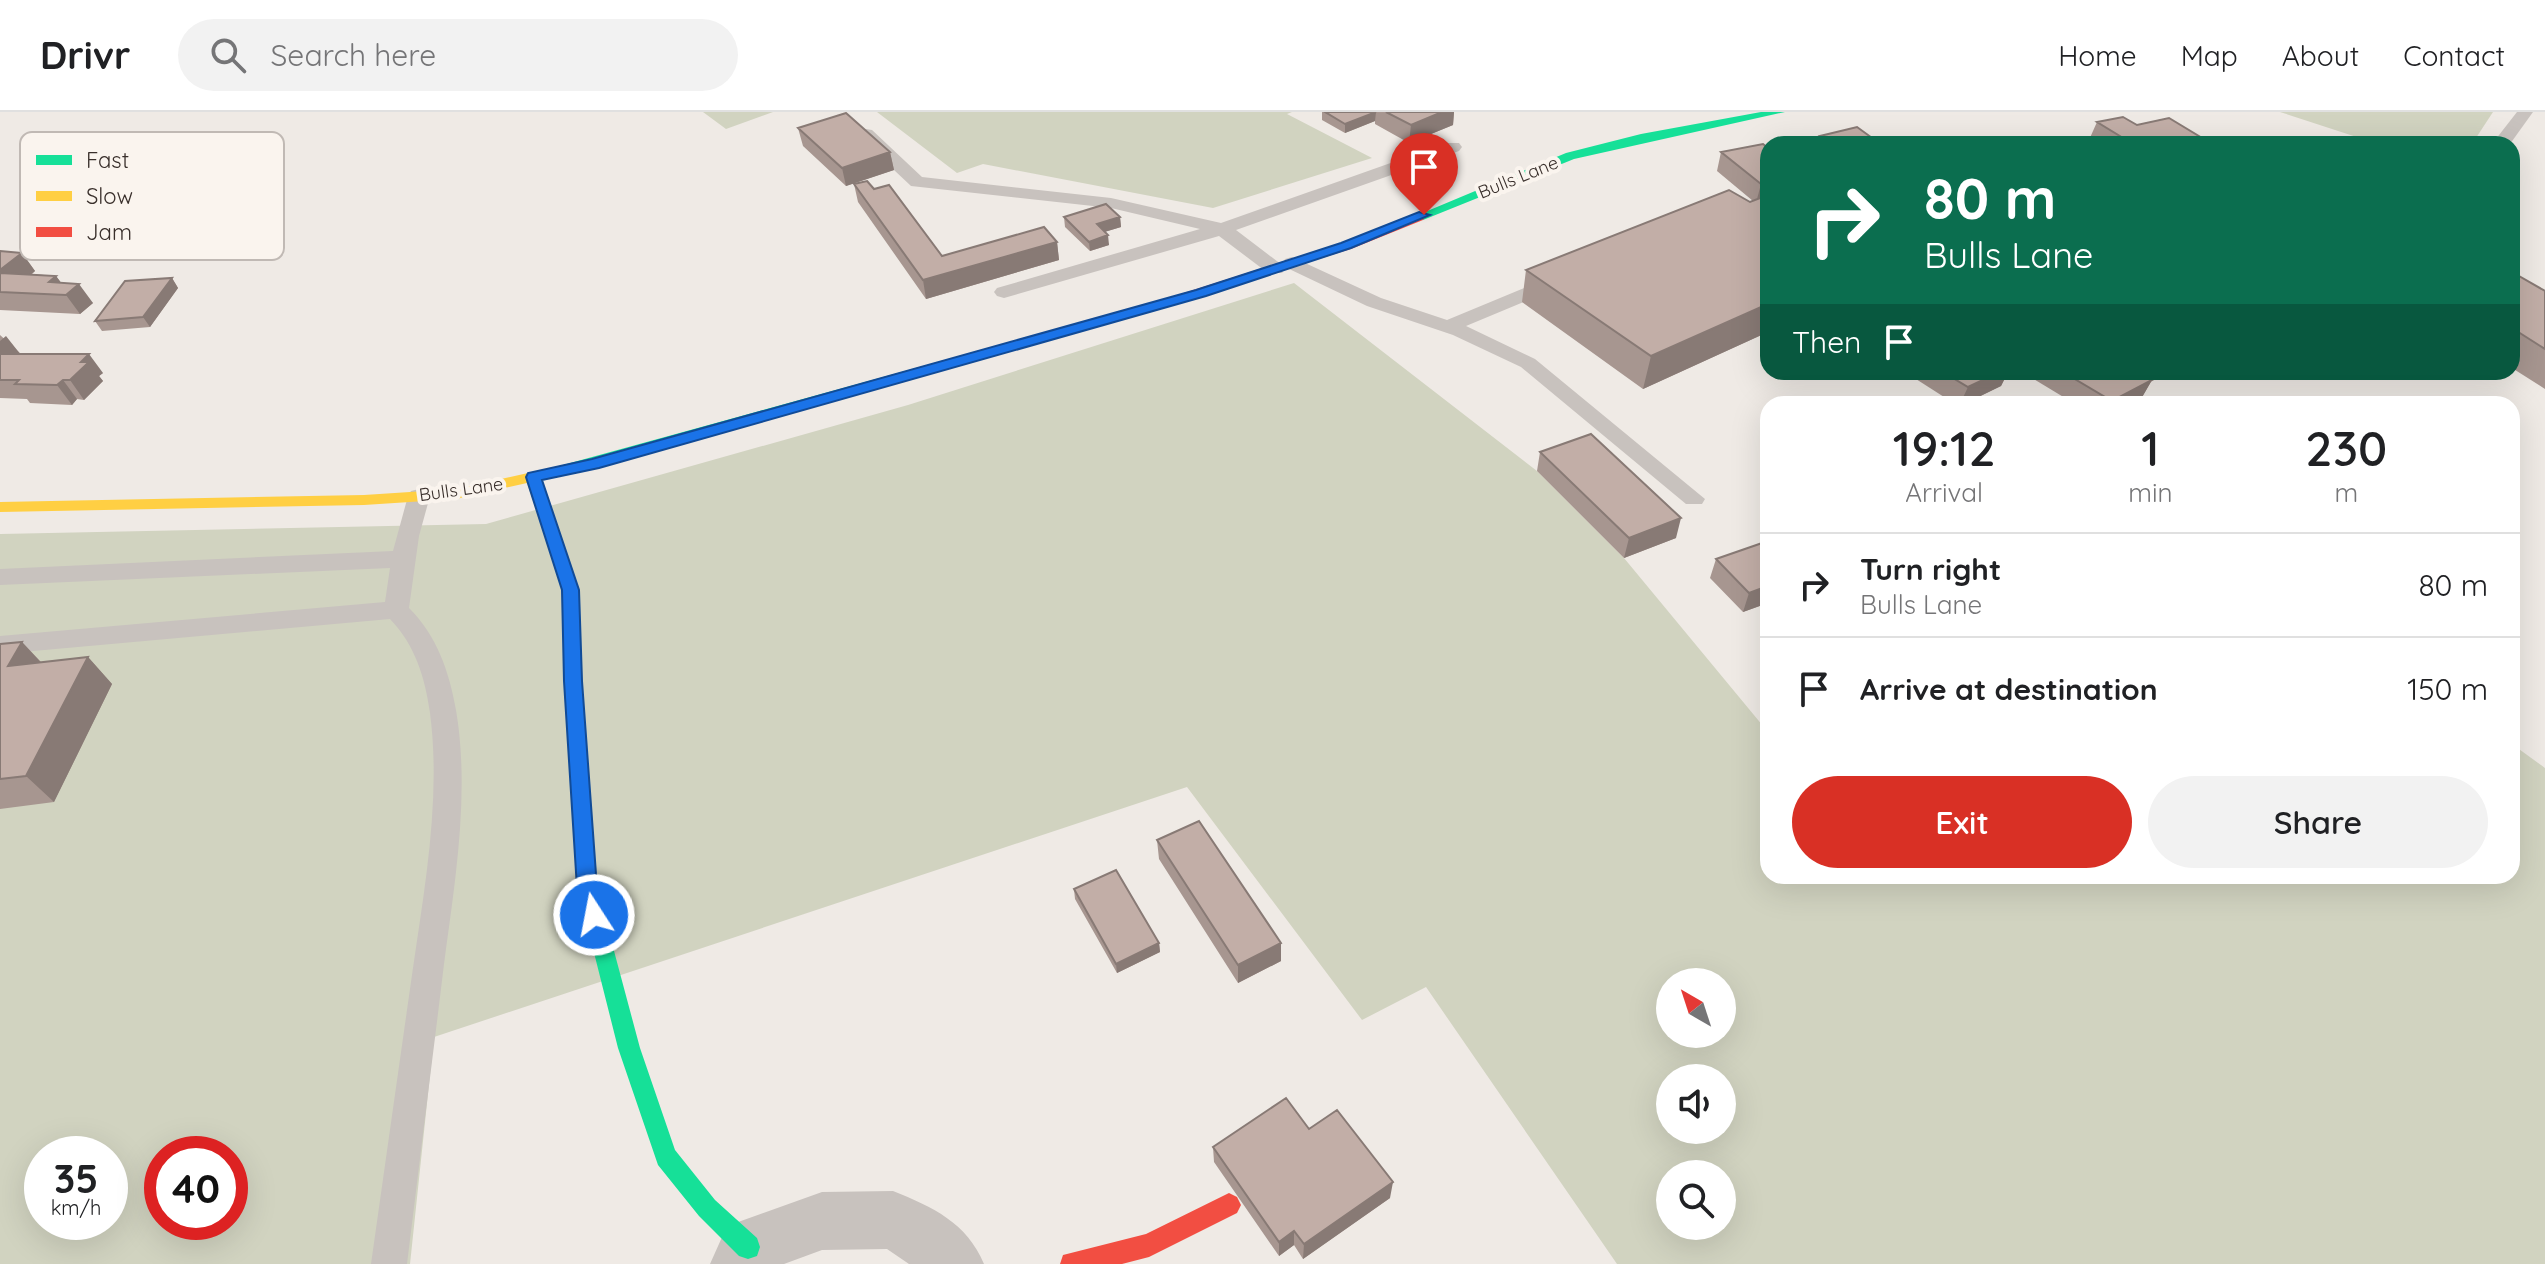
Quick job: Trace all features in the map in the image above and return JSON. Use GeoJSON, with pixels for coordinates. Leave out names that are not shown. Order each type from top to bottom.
{"type":"FeatureCollection","features":[{"type":"Feature","properties":{"kind":"street","name":"Bulls Lane"},"geometry":{"type":"LineString","coordinates":[[0,507],[364,500],[456,494],[533,477],[609,460],[1201,293],[1346,246],[1570,156],[1641,138],[1779,112]]}},
{"type":"Feature","properties":{"kind":"street"},"geometry":{"type":"LineString","coordinates":[[533,477],[571,590],[573,681],[587,888],[629,1048],[666,1157],[744,1255],[822,1221],[893,1220],[922,1237],[954,1264]]}},
{"type":"Feature","properties":{"kind":"street"},"geometry":{"type":"LineString","coordinates":[[1072,1264],[1149,1245],[1229,1205]]}},
{"type":"Feature","properties":{"kind":"lane"},"geometry":{"type":"LineString","coordinates":[[2507,136],[2525,112]]}},
{"type":"Feature","properties":{"kind":"lane"},"geometry":{"type":"LineString","coordinates":[[864,132],[917,182],[1111,203],[1222,229],[1283,266],[1448,327],[1528,363],[1694,499]]}},
{"type":"Feature","properties":{"kind":"lane"},"geometry":{"type":"LineString","coordinates":[[1004,292],[1222,229],[1453,147]]}},
{"type":"Feature","properties":{"kind":"lane"},"geometry":{"type":"LineString","coordinates":[[1448,327],[1575,274]]}},
{"type":"Feature","properties":{"kind":"lane"},"geometry":{"type":"LineString","coordinates":[[389,1264],[419,1048],[446,805],[444,737],[432,669],[419,636],[396,610],[403,559],[419,496]]}},
{"type":"Feature","properties":{"kind":"lane"},"geometry":{"type":"LineString","coordinates":[[0,577],[403,559]]}},
{"type":"Feature","properties":{"kind":"lane"},"geometry":{"type":"LineString","coordinates":[[0,645],[396,610]]}},
{"type":"Feature","properties":{"kind":"green space"},"geometry":{"type":"Polygon","coordinates":[[[703,112],[773,112],[726,129],[703,112]]]}},
{"type":"Feature","properties":{"kind":"green space"},"geometry":{"type":"Polygon","coordinates":[[[877,112],[1292,112],[1287,114],[1372,158],[1213,208],[983,164],[957,173],[877,112]]]}},
{"type":"Feature","properties":{"kind":"green space"},"geometry":{"type":"Polygon","coordinates":[[[2280,112],[2493,112],[2477,136],[2354,136],[2280,112]]]}},
{"type":"Feature","properties":{"kind":"green space"},"geometry":{"type":"Polygon","coordinates":[[[1294,283],[1537,471],[1624,558],[1760,722],[1760,884],[2520,884],[2520,750],[2545,768],[2545,1264],[1617,1264],[1426,987],[1362,1020],[1187,787],[434,1037],[410,1264],[0,1264],[0,534],[486,524],[908,405],[1294,283]]]}},
{"type":"Feature","properties":{"kind":"building"},"geometry":{"type":"Polygon","coordinates":[[[1325,112],[1376,112],[1345,124],[1325,112]]]}},
{"type":"Feature","properties":{"kind":"building"},"geometry":{"type":"Polygon","coordinates":[[[1386,112],[1442,112],[1411,125],[1386,112]]]}},
{"type":"Feature","properties":{"kind":"building"},"geometry":{"type":"Polygon","coordinates":[[[846,113],[890,152],[842,168],[798,128],[846,113]]]}},
{"type":"Feature","properties":{"kind":"building"},"geometry":{"type":"Polygon","coordinates":[[[2123,117],[2137,125],[2169,118],[2199,136],[2120,136],[2097,122],[2123,117]]]}},
{"type":"Feature","properties":{"kind":"building"},"geometry":{"type":"Polygon","coordinates":[[[1857,127],[1869,136],[1820,136],[1857,127]]]}},
{"type":"Feature","properties":{"kind":"building"},"geometry":{"type":"Polygon","coordinates":[[[1760,145],[1760,183],[1721,152],[1760,145]]]}},
{"type":"Feature","properties":{"kind":"building"},"geometry":{"type":"Polygon","coordinates":[[[867,181],[874,189],[889,185],[942,256],[1044,227],[1057,242],[923,280],[854,184],[867,181]]]}},
{"type":"Feature","properties":{"kind":"building"},"geometry":{"type":"Polygon","coordinates":[[[1729,190],[1750,202],[1760,198],[1760,308],[1651,356],[1526,270],[1729,190]]]}},
{"type":"Feature","properties":{"kind":"building"},"geometry":{"type":"Polygon","coordinates":[[[1106,204],[1120,217],[1097,224],[1108,235],[1089,242],[1064,217],[1106,204]]]}},
{"type":"Feature","properties":{"kind":"building"},"geometry":{"type":"Polygon","coordinates":[[[0,251],[20,253],[20,255],[0,270],[0,251]]]}},
{"type":"Feature","properties":{"kind":"building"},"geometry":{"type":"Polygon","coordinates":[[[0,273],[56,276],[49,282],[79,284],[66,295],[0,292],[0,273]]]}},
{"type":"Feature","properties":{"kind":"building"},"geometry":{"type":"Polygon","coordinates":[[[2520,277],[2545,291],[2545,349],[2520,333],[2520,277]]]}},
{"type":"Feature","properties":{"kind":"building"},"geometry":{"type":"Polygon","coordinates":[[[172,278],[143,317],[95,321],[125,281],[172,278]]]}},
{"type":"Feature","properties":{"kind":"building"},"geometry":{"type":"Polygon","coordinates":[[[0,354],[89,354],[81,362],[89,362],[70,380],[63,380],[57,385],[15,384],[19,380],[0,380],[0,354]]]}},
{"type":"Feature","properties":{"kind":"building"},"geometry":{"type":"Polygon","coordinates":[[[1956,380],[1983,380],[1968,387],[1956,380]]]}},
{"type":"Feature","properties":{"kind":"building"},"geometry":{"type":"Polygon","coordinates":[[[2077,380],[2152,380],[2122,396],[2104,396],[2077,380]]]}},
{"type":"Feature","properties":{"kind":"building"},"geometry":{"type":"Polygon","coordinates":[[[1591,434],[1681,518],[1629,538],[1540,452],[1591,434]]]}},
{"type":"Feature","properties":{"kind":"building"},"geometry":{"type":"Polygon","coordinates":[[[1760,544],[1760,589],[1749,593],[1716,559],[1760,544]]]}},
{"type":"Feature","properties":{"kind":"building"},"geometry":{"type":"Polygon","coordinates":[[[22,642],[8,666],[88,657],[26,776],[0,779],[0,644],[22,642]]]}},
{"type":"Feature","properties":{"kind":"building"},"geometry":{"type":"Polygon","coordinates":[[[1199,821],[1281,943],[1238,965],[1157,840],[1199,821]]]}},
{"type":"Feature","properties":{"kind":"building"},"geometry":{"type":"Polygon","coordinates":[[[1116,870],[1159,943],[1116,964],[1074,889],[1116,870]]]}},
{"type":"Feature","properties":{"kind":"building"},"geometry":{"type":"Polygon","coordinates":[[[1286,1098],[1309,1129],[1337,1110],[1393,1182],[1304,1244],[1294,1231],[1279,1242],[1213,1147],[1286,1098]]]}},
{"type":"Feature","properties":{"kind":"traffic: fast"},"geometry":{"type":"LineString","coordinates":[[1419,217],[1570,156],[1641,138],[1779,112]]}},
{"type":"Feature","properties":{"kind":"traffic: fast"},"geometry":{"type":"LineString","coordinates":[[568,469],[1109,319]]}},
{"type":"Feature","properties":{"kind":"traffic: fast"},"geometry":{"type":"LineString","coordinates":[[596,921],[629,1048],[666,1157],[707,1208],[748,1247]]}},
{"type":"Feature","properties":{"kind":"traffic: slow"},"geometry":{"type":"LineString","coordinates":[[0,507],[364,500],[456,494],[568,469]]}},
{"type":"Feature","properties":{"kind":"traffic: slow"},"geometry":{"type":"LineString","coordinates":[[533,477],[571,590],[573,681],[587,888],[596,921]]}},
{"type":"Feature","properties":{"kind":"traffic: jam"},"geometry":{"type":"LineString","coordinates":[[1109,319],[1346,246],[1419,217]]}},
{"type":"Feature","properties":{"kind":"traffic: jam"},"geometry":{"type":"LineString","coordinates":[[1072,1264],[1149,1245],[1229,1205]]}},
{"type":"Feature","properties":{"kind":"route"},"geometry":{"type":"LineString","coordinates":[[594,915],[587,888],[573,681],[571,590],[533,477],[593,464],[1201,293],[1346,246],[1424,215]]}}]}
